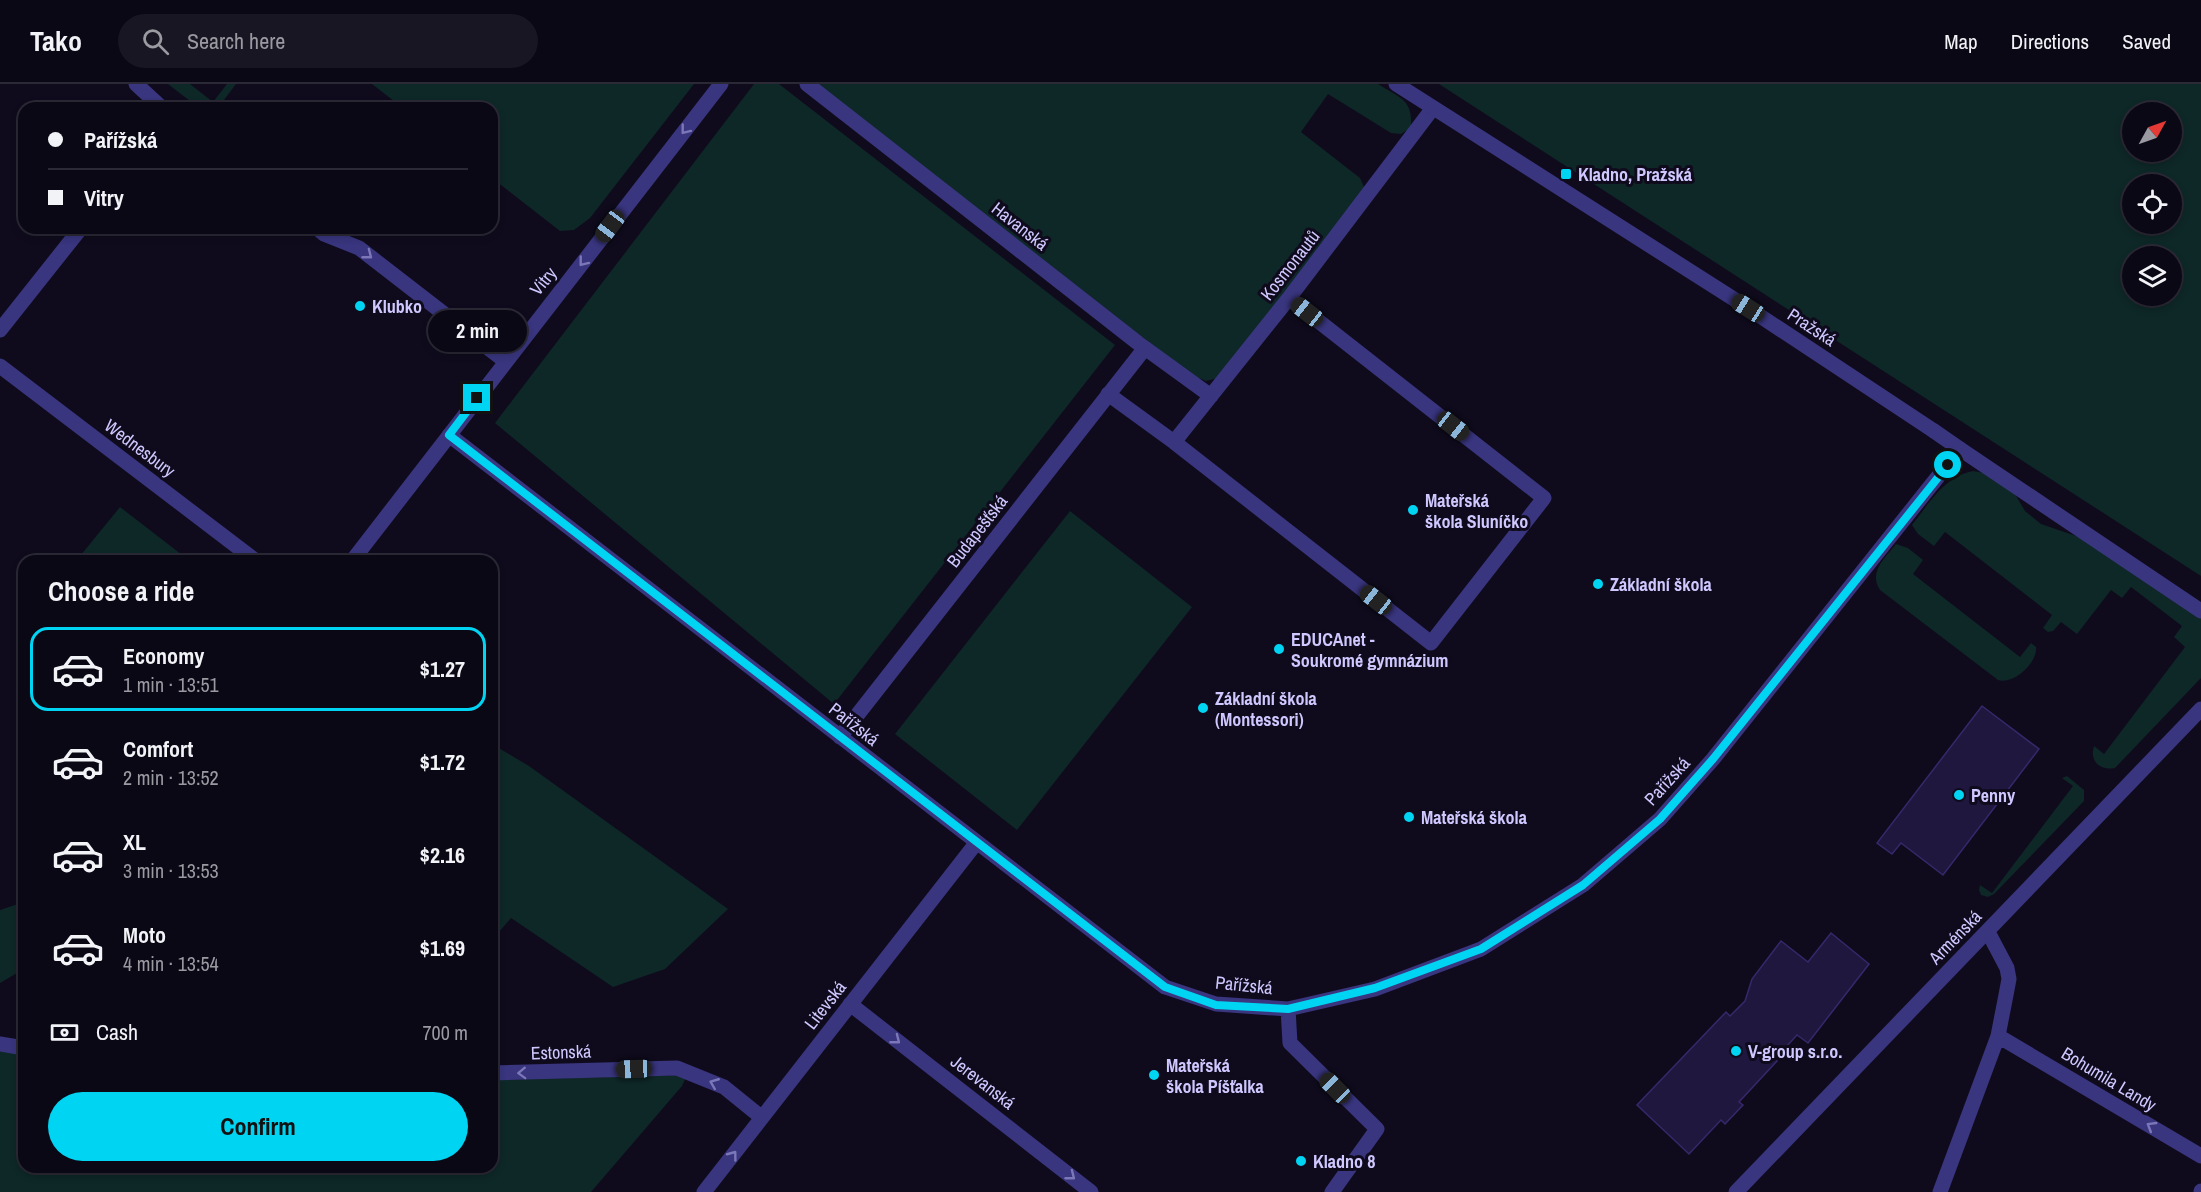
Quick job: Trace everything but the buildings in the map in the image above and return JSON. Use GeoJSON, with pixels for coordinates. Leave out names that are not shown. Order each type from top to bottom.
{"type":"FeatureCollection","features":[{"type":"Feature","properties":{"kind":"street"},"geometry":{"type":"LineString","coordinates":[[136,84],[156,102]]}},
{"type":"Feature","properties":{"kind":"street","name":"Vitry"},"geometry":{"type":"LineString","coordinates":[[357,555],[721,84]]}},
{"type":"Feature","properties":{"kind":"street","name":"Havanská"},"geometry":{"type":"LineString","coordinates":[[807,84],[1211,396]]}},
{"type":"Feature","properties":{"kind":"street","name":"Pražská"},"geometry":{"type":"LineString","coordinates":[[1396,84],[1748,308],[2201,611]]}},
{"type":"Feature","properties":{"kind":"street","name":"Kosmonautů"},"geometry":{"type":"LineString","coordinates":[[1174,442],[1289,298],[1433,108]]}},
{"type":"Feature","properties":{"kind":"street"},"geometry":{"type":"LineString","coordinates":[[0,330],[76,234]]}},
{"type":"Feature","properties":{"kind":"street"},"geometry":{"type":"LineString","coordinates":[[324,234],[359,248],[505,361]]}},
{"type":"Feature","properties":{"kind":"street"},"geometry":{"type":"LineString","coordinates":[[1108,394],[1174,442],[1431,643],[1544,498],[1289,298]]}},
{"type":"Feature","properties":{"kind":"street","name":"Budapešťská"},"geometry":{"type":"LineString","coordinates":[[840,738],[1146,348]]}},
{"type":"Feature","properties":{"kind":"street","name":"Wednesbury"},"geometry":{"type":"LineString","coordinates":[[0,366],[248,555]]}},
{"type":"Feature","properties":{"kind":"street","name":"Pařížská"},"geometry":{"type":"LineString","coordinates":[[449,435],[1165,987],[1216,1005],[1288,1009],[1375,988],[1481,949],[1583,885],[1660,819],[1713,759],[1960,449]]}},
{"type":"Feature","properties":{"kind":"street","name":"Arménská"},"geometry":{"type":"LineString","coordinates":[[1736,1192],[2201,709]]}},
{"type":"Feature","properties":{"kind":"street","name":"Litevská"},"geometry":{"type":"LineString","coordinates":[[704,1192],[977,842]]}},
{"type":"Feature","properties":{"kind":"street"},"geometry":{"type":"LineString","coordinates":[[1940,1192],[1998,1036],[2009,979],[2007,968],[1988,932]]}},
{"type":"Feature","properties":{"kind":"street","name":"Jerevanská"},"geometry":{"type":"LineString","coordinates":[[850,1004],[1091,1192]]}},
{"type":"Feature","properties":{"kind":"street"},"geometry":{"type":"LineString","coordinates":[[1288,1009],[1290,1043],[1377,1129],[1332,1192]]}},
{"type":"Feature","properties":{"kind":"street","name":"Bohumila Landy"},"geometry":{"type":"LineString","coordinates":[[1998,1036],[2201,1156]]}},
{"type":"Feature","properties":{"kind":"street"},"geometry":{"type":"LineString","coordinates":[[0,1044],[18,1047]]}},
{"type":"Feature","properties":{"kind":"street","name":"Estonská"},"geometry":{"type":"LineString","coordinates":[[498,1073],[676,1068],[724,1087],[761,1117]]}},
{"type":"Feature","properties":{"kind":"green space"},"geometry":{"type":"Polygon","coordinates":[[[168,84],[190,84],[213,102],[191,102],[168,84]]]}},
{"type":"Feature","properties":{"kind":"green space"},"geometry":{"type":"Polygon","coordinates":[[[227,84],[236,84],[222,102],[213,102],[227,84]]]}},
{"type":"Feature","properties":{"kind":"green space"},"geometry":{"type":"Polygon","coordinates":[[[372,84],[694,84],[590,218],[574,230],[560,231],[498,183],[498,102],[395,102],[372,84]]]}},
{"type":"Feature","properties":{"kind":"green space"},"geometry":{"type":"Polygon","coordinates":[[[754,84],[779,84],[1115,345],[834,704],[495,423],[754,84]]]}},
{"type":"Feature","properties":{"kind":"green space"},"geometry":{"type":"Polygon","coordinates":[[[814,84],[1378,84],[1404,100],[1410,111],[1411,128],[1401,134],[1391,133],[1328,94],[1301,132],[1360,178],[1364,187],[1361,196],[1218,378],[1206,381],[1192,375],[814,84]]]}},
{"type":"Feature","properties":{"kind":"green space"},"geometry":{"type":"Polygon","coordinates":[[[1439,84],[2201,84],[2201,576],[1439,84]]]}},
{"type":"Feature","properties":{"kind":"green space"},"geometry":{"type":"Polygon","coordinates":[[[1973,471],[1985,473],[2015,494],[2025,511],[2041,524],[2079,537],[2201,618],[2201,678],[2115,768],[2105,768],[2097,764],[2093,756],[2094,746],[2104,754],[2185,647],[2174,637],[2182,626],[2131,587],[2122,598],[2111,590],[2077,634],[2061,622],[2053,631],[2048,632],[2043,628],[2052,615],[1945,532],[1934,546],[1918,534],[1912,525],[1938,492],[1954,479],[1973,471]]]}},
{"type":"Feature","properties":{"kind":"green space"},"geometry":{"type":"Polygon","coordinates":[[[120,507],[182,555],[81,555],[120,507]]]}},
{"type":"Feature","properties":{"kind":"green space"},"geometry":{"type":"Polygon","coordinates":[[[1070,511],[1192,607],[1017,830],[895,734],[1070,511]]]}},
{"type":"Feature","properties":{"kind":"green space"},"geometry":{"type":"Polygon","coordinates":[[[1896,544],[1908,548],[1923,560],[1913,574],[2020,657],[2031,643],[2036,647],[2033,659],[2024,671],[2011,679],[1998,680],[1880,590],[1876,577],[1879,565],[1896,544]]]}},
{"type":"Feature","properties":{"kind":"green space"},"geometry":{"type":"Polygon","coordinates":[[[498,748],[529,766],[728,909],[665,969],[613,987],[511,918],[498,933],[498,748]]]}},
{"type":"Feature","properties":{"kind":"green space"},"geometry":{"type":"Polygon","coordinates":[[[2067,776],[2084,790],[2084,801],[1994,894],[1988,897],[1981,895],[1980,885],[1992,893],[2073,786],[2062,778],[2067,776]]]}},
{"type":"Feature","properties":{"kind":"green space"},"geometry":{"type":"Polygon","coordinates":[[[18,904],[18,972],[0,983],[0,910],[18,904]]]}},
{"type":"Feature","properties":{"kind":"green space"},"geometry":{"type":"Polygon","coordinates":[[[0,1050],[18,1053],[18,1173],[498,1173],[498,1080],[687,1075],[682,1086],[591,1192],[0,1192],[0,1050]]]}},
{"type":"Feature","properties":{"kind":"place","name":"Kladno, Pražská"},"geometry":{"type":"Point","coordinates":[1566,174]}},
{"type":"Feature","properties":{"kind":"place","name":"Klubko"},"geometry":{"type":"Point","coordinates":[360,306]}},
{"type":"Feature","properties":{"kind":"place","name":"Mateřská škola Sluníčko"},"geometry":{"type":"Point","coordinates":[1413,510]}},
{"type":"Feature","properties":{"kind":"place","name":"Základní škola"},"geometry":{"type":"Point","coordinates":[1598,584]}},
{"type":"Feature","properties":{"kind":"place","name":"EDUCAnet - Soukromé gymnázium"},"geometry":{"type":"Point","coordinates":[1279,649]}},
{"type":"Feature","properties":{"kind":"place","name":"Základní škola (Montessori)"},"geometry":{"type":"Point","coordinates":[1203,708]}},
{"type":"Feature","properties":{"kind":"place","name":"Penny"},"geometry":{"type":"Point","coordinates":[1959,795]}},
{"type":"Feature","properties":{"kind":"place","name":"Mateřská škola"},"geometry":{"type":"Point","coordinates":[1409,817]}},
{"type":"Feature","properties":{"kind":"place","name":"V-group s.r.o."},"geometry":{"type":"Point","coordinates":[1736,1051]}},
{"type":"Feature","properties":{"kind":"place","name":"Mateřská škola Píšťalka"},"geometry":{"type":"Point","coordinates":[1154,1075]}},
{"type":"Feature","properties":{"kind":"place","name":"Kladno 8"},"geometry":{"type":"Point","coordinates":[1301,1161]}},
{"type":"Feature","properties":{"kind":"route"},"geometry":{"type":"LineString","coordinates":[[477,398],[449,435],[1165,987],[1216,1005],[1288,1009],[1375,988],[1481,949],[1583,885],[1660,819],[1713,759],[1948,465]]}}]}
